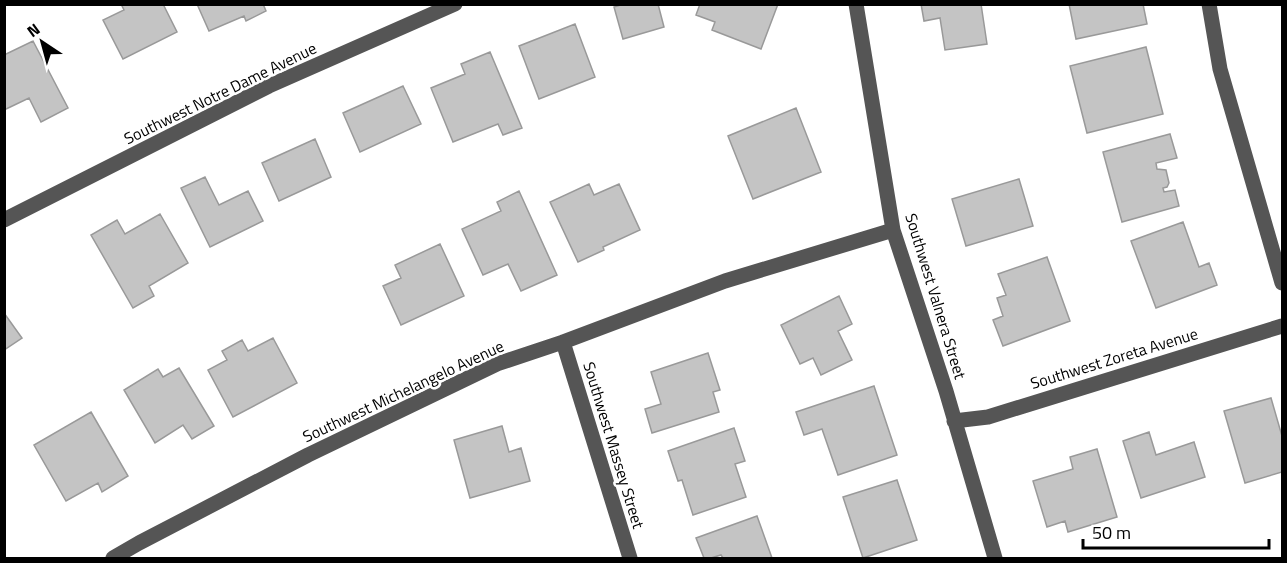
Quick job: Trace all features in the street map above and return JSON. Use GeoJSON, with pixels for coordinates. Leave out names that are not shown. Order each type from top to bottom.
{"type":"FeatureCollection","features":[{"type":"Feature","properties":{"kind":"street","name":"Southwest Notre Dame Avenue"},"geometry":{"type":"LineString","coordinates":[[4,220],[269,86],[455,4]]}},
{"type":"Feature","properties":{"kind":"street","name":"Southwest Valnera Street"},"geometry":{"type":"LineString","coordinates":[[856,4],[893,230],[995,558]]}},
{"type":"Feature","properties":{"kind":"street"},"geometry":{"type":"LineString","coordinates":[[1209,4],[1220,69],[1282,283]]}},
{"type":"Feature","properties":{"kind":"street","name":"Southwest Michelangelo Avenue"},"geometry":{"type":"LineString","coordinates":[[113,558],[308,456],[497,364],[563,342],[725,281],[893,230]]}},
{"type":"Feature","properties":{"kind":"street","name":"Southwest Zoreta Avenue"},"geometry":{"type":"LineString","coordinates":[[954,421],[988,417],[1282,326]]}},
{"type":"Feature","properties":{"kind":"street","name":"Southwest Massey Street"},"geometry":{"type":"LineString","coordinates":[[563,342],[630,558]]}},
{"type":"Feature","properties":{"kind":"building"},"geometry":{"type":"Polygon","coordinates":[[[121,4],[163,4],[177,32],[123,59],[103,20],[124,10],[121,4]]]}},
{"type":"Feature","properties":{"kind":"building"},"geometry":{"type":"Polygon","coordinates":[[[197,4],[263,4],[266,11],[246,21],[244,16],[209,31],[197,4]]]}},
{"type":"Feature","properties":{"kind":"building"},"geometry":{"type":"Polygon","coordinates":[[[624,4],[658,4],[664,27],[623,39],[614,7],[624,4]]]}},
{"type":"Feature","properties":{"kind":"building"},"geometry":{"type":"Polygon","coordinates":[[[700,4],[778,4],[761,49],[712,30],[715,22],[696,15],[700,4]]]}},
{"type":"Feature","properties":{"kind":"building"},"geometry":{"type":"Polygon","coordinates":[[[921,4],[981,4],[987,44],[945,50],[940,18],[924,21],[921,4]]]}},
{"type":"Feature","properties":{"kind":"building"},"geometry":{"type":"Polygon","coordinates":[[[1069,4],[1143,4],[1147,24],[1076,39],[1069,4]]]}},
{"type":"Feature","properties":{"kind":"building"},"geometry":{"type":"Polygon","coordinates":[[[575,24],[595,77],[539,99],[519,46],[575,24]]]}},
{"type":"Feature","properties":{"kind":"building"},"geometry":{"type":"Polygon","coordinates":[[[33,41],[68,108],[41,122],[29,98],[4,110],[4,55],[33,41]]]}},
{"type":"Feature","properties":{"kind":"building"},"geometry":{"type":"Polygon","coordinates":[[[1146,47],[1163,114],[1087,133],[1070,66],[1146,47]]]}},
{"type":"Feature","properties":{"kind":"building"},"geometry":{"type":"Polygon","coordinates":[[[490,52],[522,128],[503,135],[498,124],[453,142],[431,88],[465,74],[461,64],[490,52]]]}},
{"type":"Feature","properties":{"kind":"building"},"geometry":{"type":"Polygon","coordinates":[[[403,86],[421,124],[360,152],[343,113],[403,86]]]}},
{"type":"Feature","properties":{"kind":"building"},"geometry":{"type":"Polygon","coordinates":[[[796,108],[821,172],[753,199],[728,136],[796,108]]]}},
{"type":"Feature","properties":{"kind":"building"},"geometry":{"type":"Polygon","coordinates":[[[1170,134],[1177,158],[1156,163],[1157,169],[1166,170],[1169,183],[1163,188],[1164,192],[1175,190],[1179,206],[1122,222],[1103,152],[1170,134]]]}},
{"type":"Feature","properties":{"kind":"building"},"geometry":{"type":"Polygon","coordinates":[[[315,139],[331,177],[279,201],[262,163],[315,139]]]}},
{"type":"Feature","properties":{"kind":"building"},"geometry":{"type":"Polygon","coordinates":[[[205,177],[219,205],[248,191],[263,221],[210,247],[181,188],[205,177]]]}},
{"type":"Feature","properties":{"kind":"building"},"geometry":{"type":"Polygon","coordinates":[[[1019,179],[1033,226],[966,246],[952,199],[1019,179]]]}},
{"type":"Feature","properties":{"kind":"building"},"geometry":{"type":"Polygon","coordinates":[[[589,184],[594,195],[619,184],[640,230],[603,247],[604,250],[578,262],[550,202],[589,184]]]}},
{"type":"Feature","properties":{"kind":"building"},"geometry":{"type":"Polygon","coordinates":[[[519,191],[557,275],[521,291],[508,264],[483,275],[462,229],[501,211],[497,202],[519,191]]]}},
{"type":"Feature","properties":{"kind":"building"},"geometry":{"type":"Polygon","coordinates":[[[160,214],[188,263],[149,286],[154,296],[133,308],[91,235],[117,220],[125,234],[160,214]]]}},
{"type":"Feature","properties":{"kind":"building"},"geometry":{"type":"Polygon","coordinates":[[[1183,222],[1199,267],[1209,263],[1217,285],[1156,308],[1131,241],[1183,222]]]}},
{"type":"Feature","properties":{"kind":"building"},"geometry":{"type":"Polygon","coordinates":[[[440,244],[464,296],[401,325],[383,286],[401,278],[395,265],[440,244]]]}},
{"type":"Feature","properties":{"kind":"building"},"geometry":{"type":"Polygon","coordinates":[[[1047,257],[1070,321],[1003,346],[993,320],[1003,316],[997,298],[1006,295],[998,274],[1047,257]]]}},
{"type":"Feature","properties":{"kind":"building"},"geometry":{"type":"Polygon","coordinates":[[[839,296],[852,324],[838,331],[852,360],[821,375],[813,358],[800,364],[781,325],[839,296]]]}},
{"type":"Feature","properties":{"kind":"building"},"geometry":{"type":"Polygon","coordinates":[[[4,313],[22,338],[4,350],[4,313]]]}},
{"type":"Feature","properties":{"kind":"building"},"geometry":{"type":"Polygon","coordinates":[[[273,338],[297,383],[233,417],[208,370],[227,360],[222,351],[242,340],[248,351],[273,338]]]}},
{"type":"Feature","properties":{"kind":"building"},"geometry":{"type":"Polygon","coordinates":[[[708,353],[720,390],[713,392],[719,412],[652,433],[645,409],[661,404],[651,372],[708,353]]]}},
{"type":"Feature","properties":{"kind":"building"},"geometry":{"type":"Polygon","coordinates":[[[179,368],[214,426],[192,439],[183,425],[155,443],[124,390],[158,369],[163,377],[179,368]]]}},
{"type":"Feature","properties":{"kind":"building"},"geometry":{"type":"Polygon","coordinates":[[[874,386],[897,455],[838,475],[822,429],[804,435],[796,412],[874,386]]]}},
{"type":"Feature","properties":{"kind":"building"},"geometry":{"type":"Polygon","coordinates":[[[1271,398],[1282,436],[1282,472],[1245,483],[1224,411],[1271,398]]]}},
{"type":"Feature","properties":{"kind":"building"},"geometry":{"type":"Polygon","coordinates":[[[91,412],[128,476],[102,492],[98,483],[66,501],[34,445],[91,412]]]}},
{"type":"Feature","properties":{"kind":"building"},"geometry":{"type":"Polygon","coordinates":[[[502,426],[509,452],[521,448],[530,481],[470,498],[454,440],[502,426]]]}},
{"type":"Feature","properties":{"kind":"building"},"geometry":{"type":"Polygon","coordinates":[[[734,428],[745,461],[735,464],[746,497],[693,515],[682,480],[678,481],[668,451],[734,428]]]}},
{"type":"Feature","properties":{"kind":"building"},"geometry":{"type":"Polygon","coordinates":[[[1149,432],[1156,455],[1194,442],[1205,477],[1141,498],[1123,441],[1149,432]]]}},
{"type":"Feature","properties":{"kind":"building"},"geometry":{"type":"Polygon","coordinates":[[[1097,449],[1117,517],[1068,532],[1065,521],[1047,527],[1033,481],[1073,469],[1070,457],[1097,449]]]}},
{"type":"Feature","properties":{"kind":"building"},"geometry":{"type":"Polygon","coordinates":[[[897,480],[917,540],[863,558],[843,497],[897,480]]]}},
{"type":"Feature","properties":{"kind":"building"},"geometry":{"type":"Polygon","coordinates":[[[757,516],[772,558],[723,558],[721,555],[704,558],[696,538],[757,516]]]}}]}
